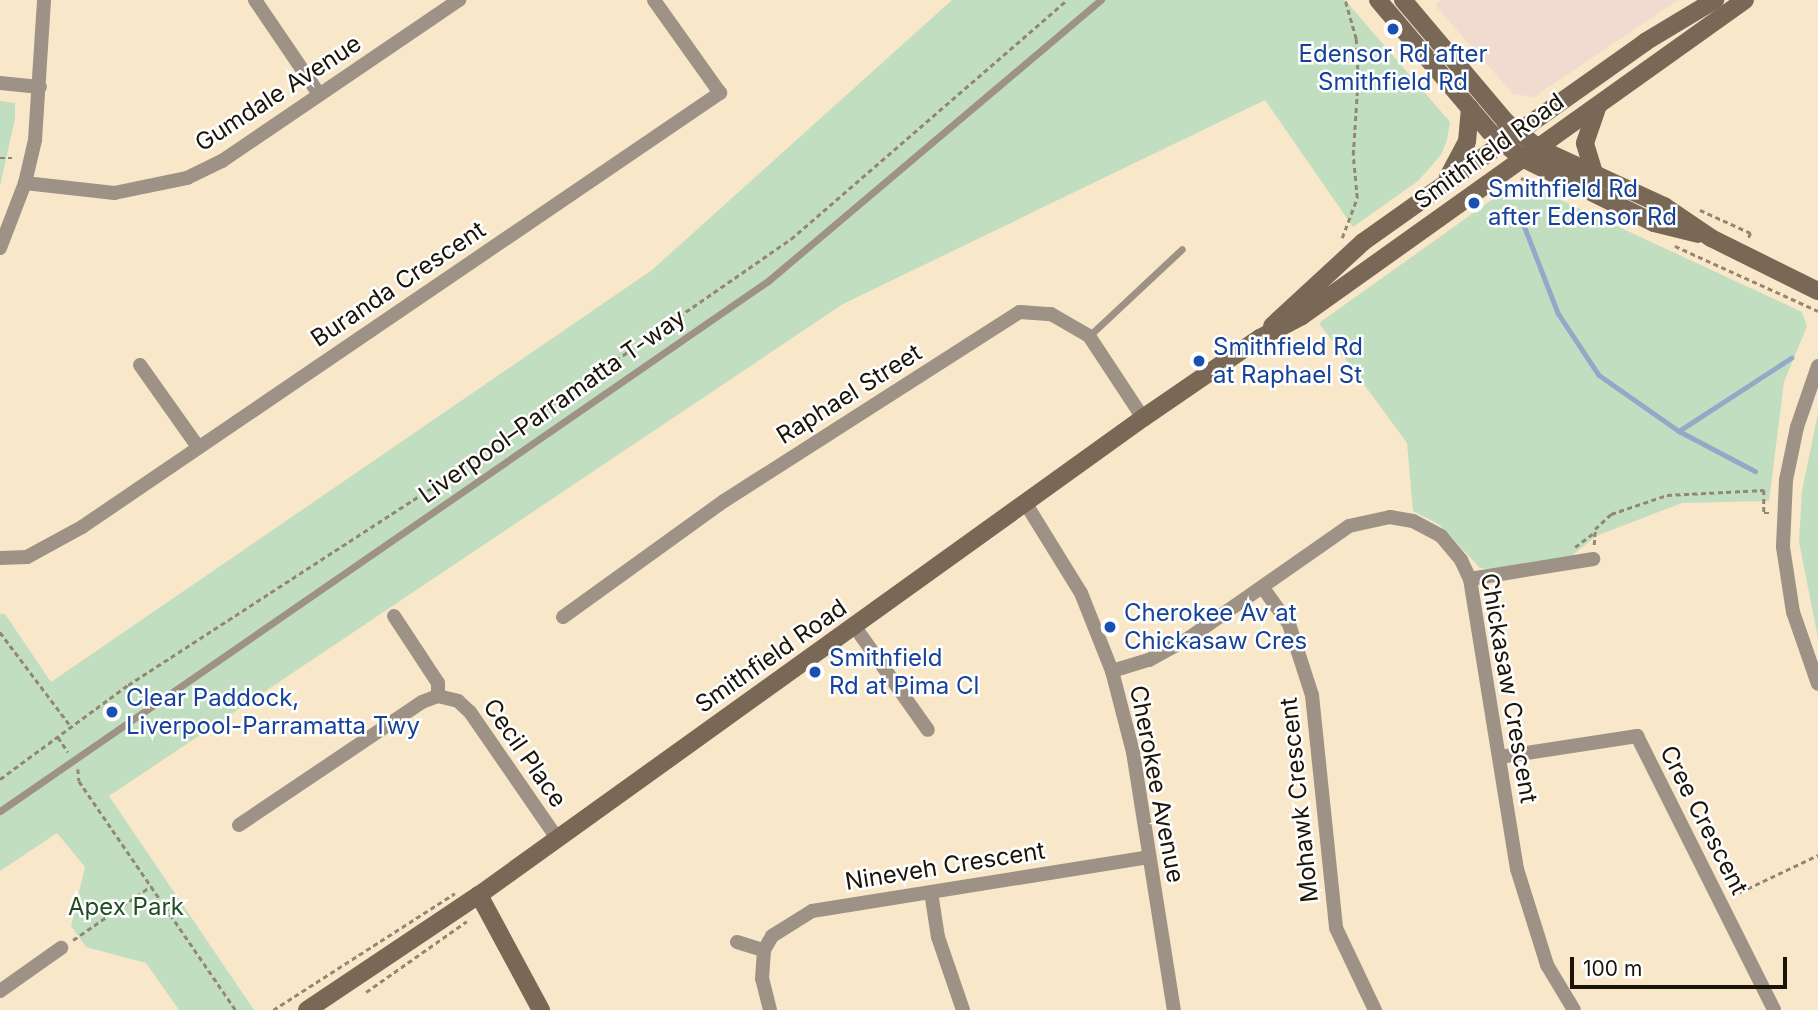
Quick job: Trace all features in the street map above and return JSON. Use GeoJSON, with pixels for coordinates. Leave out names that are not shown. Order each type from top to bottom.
{"type":"FeatureCollection","features":[{"type":"Feature","properties":{"kind":"main road"},"geometry":{"type":"LineString","coordinates":[[1378,0],[1470,108],[1501,142],[1522,158],[1654,223],[1711,238]]}},
{"type":"Feature","properties":{"kind":"main road"},"geometry":{"type":"LineString","coordinates":[[1403,0],[1518,132],[1538,148],[1664,206],[1711,238],[1818,290]]}},
{"type":"Feature","properties":{"kind":"main road","name":"Smithfield Road"},"geometry":{"type":"LineString","coordinates":[[1260,338],[1363,242],[1645,42],[1715,0]]}},
{"type":"Feature","properties":{"kind":"main road","name":"Smithfield Road"},"geometry":{"type":"LineString","coordinates":[[307,1010],[479,895],[1143,418],[1260,338],[1302,316],[1538,148],[1604,97],[1745,0]]}},
{"type":"Feature","properties":{"kind":"main road"},"geometry":{"type":"LineString","coordinates":[[1594,173],[1586,132],[1604,97]]}},
{"type":"Feature","properties":{"kind":"main road"},"geometry":{"type":"LineString","coordinates":[[1444,183],[1467,142],[1470,108]]}},
{"type":"Feature","properties":{"kind":"main road"},"geometry":{"type":"LineString","coordinates":[[479,895],[541,1010]]}},
{"type":"Feature","properties":{"kind":"street"},"geometry":{"type":"LineString","coordinates":[[0,248],[25,183],[40,87],[44,0]]}},
{"type":"Feature","properties":{"kind":"street"},"geometry":{"type":"LineString","coordinates":[[255,0],[319,94]]}},
{"type":"Feature","properties":{"kind":"street","name":"Gumdale Avenue"},"geometry":{"type":"LineString","coordinates":[[25,183],[114,193],[187,178],[222,161],[459,0]]}},
{"type":"Feature","properties":{"kind":"street","name":"Buranda Crescent"},"geometry":{"type":"LineString","coordinates":[[0,558],[27,557],[82,527],[720,93],[654,0]]}},
{"type":"Feature","properties":{"kind":"street"},"geometry":{"type":"LineString","coordinates":[[0,83],[40,87]]}},
{"type":"Feature","properties":{"kind":"street","name":"Raphael Street"},"geometry":{"type":"LineString","coordinates":[[563,617],[724,501],[1020,312],[1051,314],[1088,336],[1143,418]]}},
{"type":"Feature","properties":{"kind":"street"},"geometry":{"type":"LineString","coordinates":[[140,365],[198,447]]}},
{"type":"Feature","properties":{"kind":"street"},"geometry":{"type":"LineString","coordinates":[[1818,366],[1797,427],[1783,547],[1793,612],[1818,684]]}},
{"type":"Feature","properties":{"kind":"street","name":"Cherokee Avenue"},"geometry":{"type":"LineString","coordinates":[[1026,504],[1075,581],[1112,671],[1133,752],[1174,1010]]}},
{"type":"Feature","properties":{"kind":"street","name":"Chickasaw Crescent"},"geometry":{"type":"LineString","coordinates":[[1112,671],[1149,660],[1189,638],[1349,526],[1390,517],[1413,521],[1441,536],[1461,560],[1470,579],[1517,869],[1547,965],[1574,1010]]}},
{"type":"Feature","properties":{"kind":"street"},"geometry":{"type":"LineString","coordinates":[[1470,579],[1593,559]]}},
{"type":"Feature","properties":{"kind":"street","name":"Mohawk Crescent"},"geometry":{"type":"LineString","coordinates":[[1263,588],[1289,624],[1312,695],[1336,928],[1375,1010]]}},
{"type":"Feature","properties":{"kind":"street"},"geometry":{"type":"LineString","coordinates":[[239,825],[422,702],[438,696],[438,682],[394,616]]}},
{"type":"Feature","properties":{"kind":"street"},"geometry":{"type":"LineString","coordinates":[[855,626],[928,730]]}},
{"type":"Feature","properties":{"kind":"street","name":"Cecil Place"},"geometry":{"type":"LineString","coordinates":[[438,696],[458,701],[470,712],[557,838]]}},
{"type":"Feature","properties":{"kind":"street","name":"Cree Crescent"},"geometry":{"type":"LineString","coordinates":[[1500,757],[1637,736],[1774,1010]]}},
{"type":"Feature","properties":{"kind":"street","name":"Nineveh Crescent"},"geometry":{"type":"LineString","coordinates":[[764,950],[772,936],[812,911],[1149,857]]}},
{"type":"Feature","properties":{"kind":"street"},"geometry":{"type":"LineString","coordinates":[[931,892],[938,937],[963,1010]]}},
{"type":"Feature","properties":{"kind":"street"},"geometry":{"type":"LineString","coordinates":[[737,942],[764,950],[761,979],[770,1010]]}},
{"type":"Feature","properties":{"kind":"street"},"geometry":{"type":"LineString","coordinates":[[0,991],[61,948]]}},
{"type":"Feature","properties":{"kind":"lane","name":"Liverpool–Parramatta T-way"},"geometry":{"type":"LineString","coordinates":[[0,811],[768,281],[1101,0]]}},
{"type":"Feature","properties":{"kind":"lane"},"geometry":{"type":"LineString","coordinates":[[1088,336],[1182,249]]}},
{"type":"Feature","properties":{"kind":"path"},"geometry":{"type":"LineString","coordinates":[[0,779],[70,725],[434,486],[791,239],[1067,0]]}},
{"type":"Feature","properties":{"kind":"path"},"geometry":{"type":"LineString","coordinates":[[1345,0],[1358,60],[1353,155],[1357,198],[1342,238],[1350,233]]}},
{"type":"Feature","properties":{"kind":"path"},"geometry":{"type":"LineString","coordinates":[[0,158],[12,158]]}},
{"type":"Feature","properties":{"kind":"path"},"geometry":{"type":"LineString","coordinates":[[1593,559],[1600,523],[1667,495],[1765,490],[1763,513],[1785,514]]}},
{"type":"Feature","properties":{"kind":"path"},"geometry":{"type":"LineString","coordinates":[[0,632],[70,725]]}},
{"type":"Feature","properties":{"kind":"path"},"geometry":{"type":"LineString","coordinates":[[82,776],[79,781],[236,1010]]}},
{"type":"Feature","properties":{"kind":"path"},"geometry":{"type":"LineString","coordinates":[[1720,901],[1818,855]]}},
{"type":"Feature","properties":{"kind":"path"},"geometry":{"type":"LineString","coordinates":[[61,948],[151,886]]}},
{"type":"Feature","properties":{"kind":"path"},"geometry":{"type":"LineString","coordinates":[[273,1010],[454,890]]}},
{"type":"Feature","properties":{"kind":"path"},"geometry":{"type":"LineString","coordinates":[[360,996],[469,924]]}},
{"type":"Feature","properties":{"kind":"shaded area"},"geometry":{"type":"Polygon","coordinates":[[[1440,0],[1678,0],[1534,97],[1513,94],[1435,5],[1440,0]]]}},
{"type":"Feature","properties":{"kind":"green space","name":"Apex Park"},"geometry":{"type":"Polygon","coordinates":[[[952,0],[1345,0],[1450,122],[1447,140],[1441,155],[1418,181],[1353,227],[1265,100],[843,304],[109,796],[254,1010],[179,1010],[146,963],[86,947],[71,926],[85,867],[57,833],[0,871],[0,614],[5,614],[51,682],[652,270],[952,0]]]}},
{"type":"Feature","properties":{"kind":"green space"},"geometry":{"type":"Polygon","coordinates":[[[0,101],[15,103],[15,119],[0,186],[0,101]]]}},
{"type":"Feature","properties":{"kind":"green space"},"geometry":{"type":"Polygon","coordinates":[[[1535,188],[1802,312],[1807,326],[1784,382],[1769,501],[1682,503],[1596,536],[1569,558],[1487,569],[1480,568],[1440,525],[1413,511],[1407,443],[1319,323],[1507,189],[1535,188]]]}},
{"type":"Feature","properties":{"kind":"green space"},"geometry":{"type":"Polygon","coordinates":[[[1818,413],[1818,638],[1799,542],[1802,491],[1818,413]]]}},
{"type":"Feature","properties":{"kind":"waterway"},"geometry":{"type":"LineString","coordinates":[[1520,215],[1558,313],[1599,375],[1679,431],[1755,471]]}},
{"type":"Feature","properties":{"kind":"waterway"},"geometry":{"type":"LineString","coordinates":[[1679,431],[1791,358]]}},
{"type":"Feature","properties":{"kind":"place","name":"Edensor Rd after Smithfield Rd"},"geometry":{"type":"Point","coordinates":[1393,29]}},
{"type":"Feature","properties":{"kind":"place","name":"Smithfield Rd after Edensor Rd"},"geometry":{"type":"Point","coordinates":[1474,203]}},
{"type":"Feature","properties":{"kind":"place","name":"Smithfield Rd at Raphael St"},"geometry":{"type":"Point","coordinates":[1199,361]}},
{"type":"Feature","properties":{"kind":"place","name":"Cherokee Av at Chickasaw Cres"},"geometry":{"type":"Point","coordinates":[1110,627]}},
{"type":"Feature","properties":{"kind":"place","name":"Smithfield Rd at Pima Cl"},"geometry":{"type":"Point","coordinates":[815,672]}},
{"type":"Feature","properties":{"kind":"place","name":"Clear Paddock, Liverpool-Parramatta Twy"},"geometry":{"type":"Point","coordinates":[112,712]}}]}
